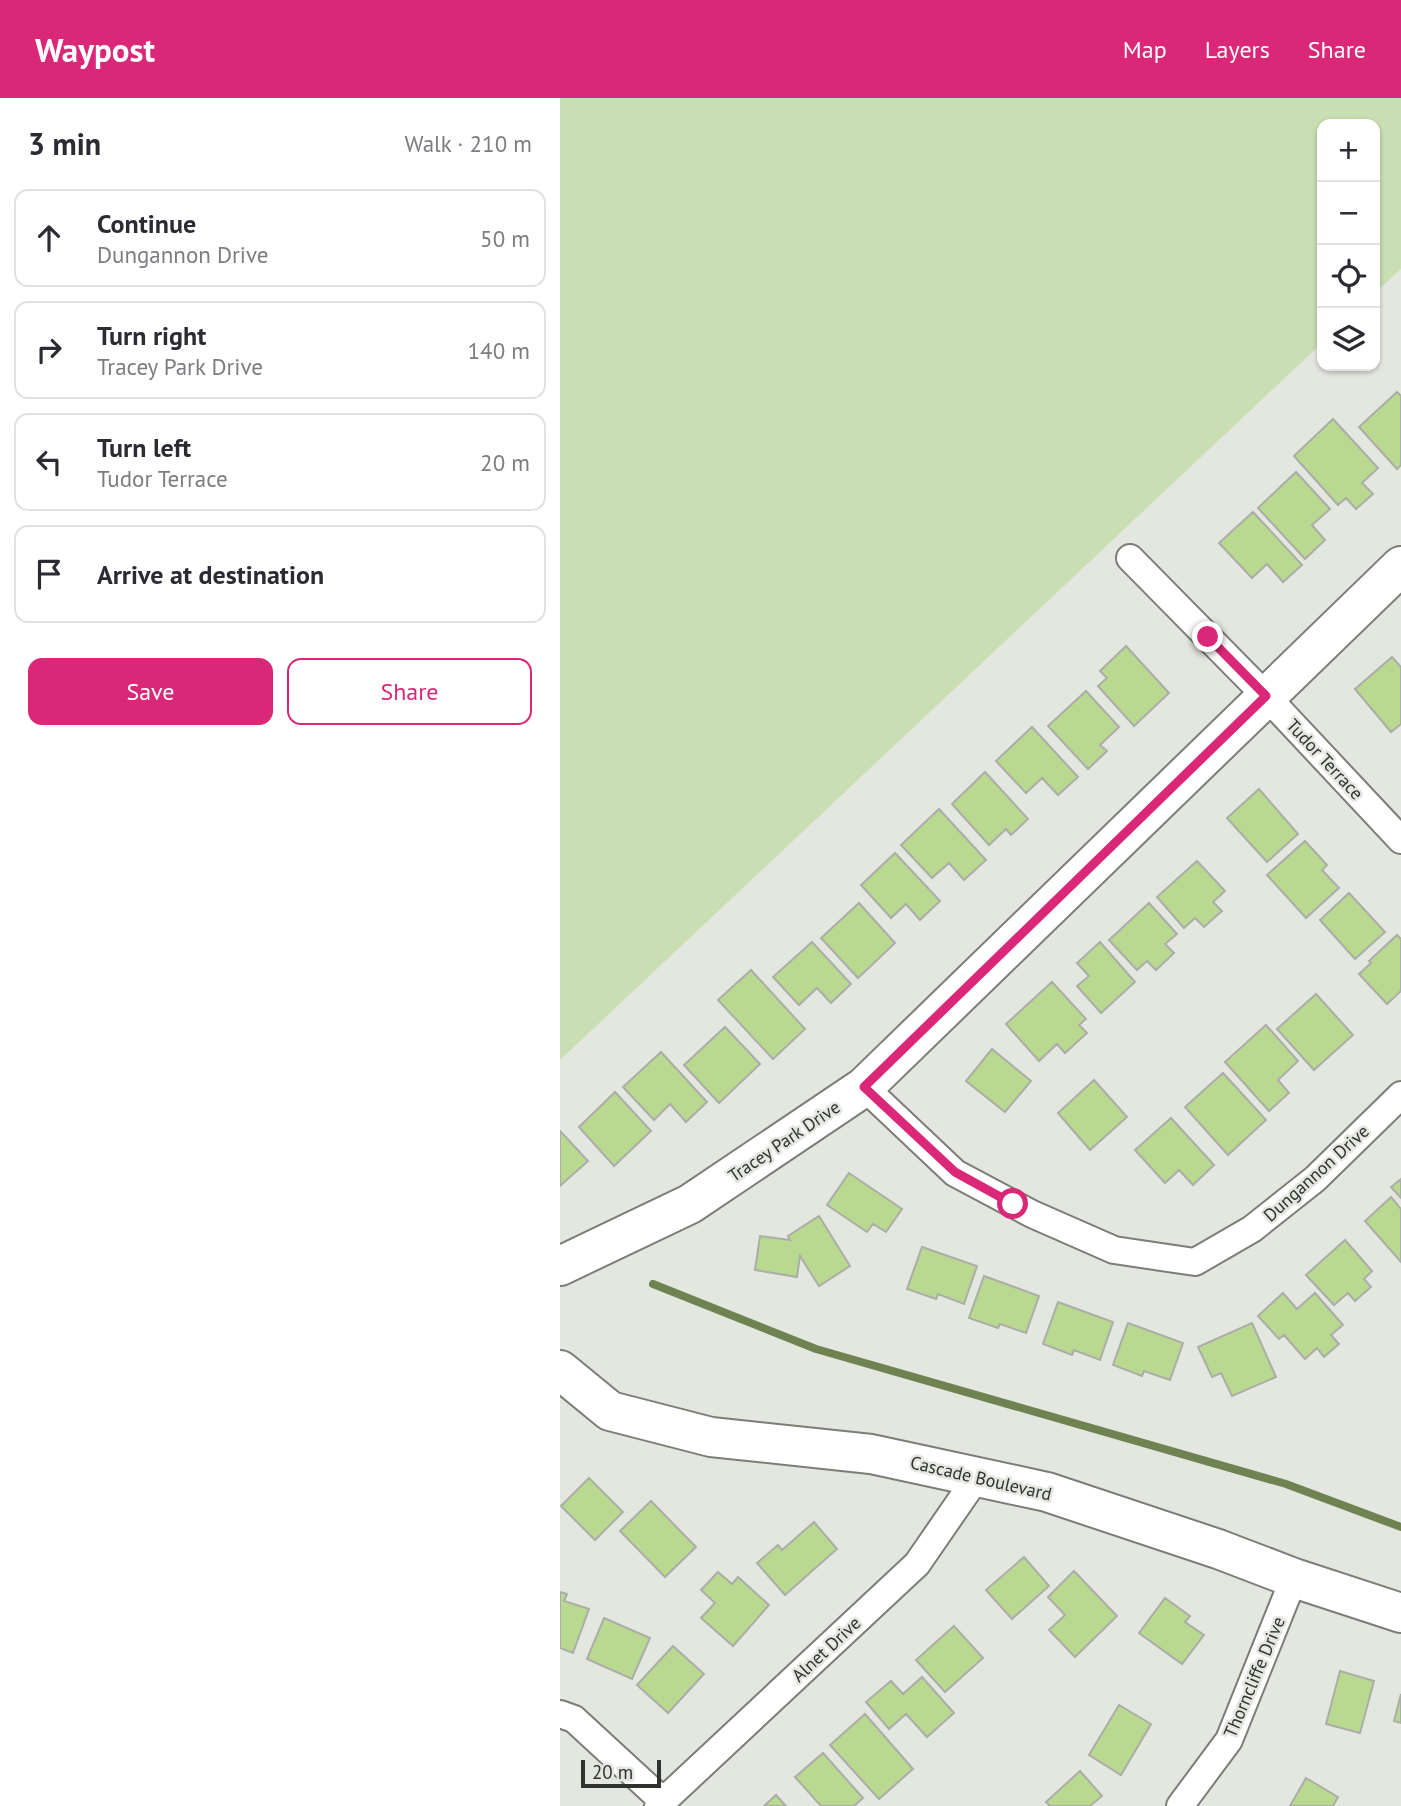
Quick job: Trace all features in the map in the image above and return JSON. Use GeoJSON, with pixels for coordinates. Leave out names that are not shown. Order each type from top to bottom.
{"type":"FeatureCollection","features":[{"type":"Feature","properties":{"kind":"street","name":"Tudor Terrace"},"geometry":{"type":"LineString","coordinates":[[1130,558],[1266,696],[1401,840]]}},
{"type":"Feature","properties":{"kind":"street","name":"Tracey Park Drive"},"geometry":{"type":"LineString","coordinates":[[560,1266],[690,1204],[864,1087],[1401,566]]}},
{"type":"Feature","properties":{"kind":"street","name":"Dungannon Drive"},"geometry":{"type":"LineString","coordinates":[[864,1087],[955,1172],[1032,1214],[1114,1250],[1195,1262],[1252,1229],[1305,1187],[1401,1095]]}},
{"type":"Feature","properties":{"kind":"street","name":"Cascade Boulevard"},"geometry":{"type":"LineString","coordinates":[[560,1370],[610,1411],[710,1437],[871,1454],[1047,1492],[1401,1613]]}},
{"type":"Feature","properties":{"kind":"street","name":"Alnet Drive"},"geometry":{"type":"LineString","coordinates":[[661,1804],[917,1564],[977,1477]]}},
{"type":"Feature","properties":{"kind":"street","name":"Thorncliffe Drive"},"geometry":{"type":"LineString","coordinates":[[1180,1806],[1229,1740],[1294,1578]]}},
{"type":"Feature","properties":{"kind":"street"},"geometry":{"type":"LineString","coordinates":[[560,1714],[574,1719],[661,1804]]}},
{"type":"Feature","properties":{"kind":"green space"},"geometry":{"type":"Polygon","coordinates":[[[560,98],[1401,98],[1401,269],[1380,288],[1380,119],[1317,119],[1317,348],[560,1060],[560,98]]]}},
{"type":"Feature","properties":{"kind":"building"},"geometry":{"type":"Polygon","coordinates":[[[1397,392],[1401,396],[1401,465],[1397,469],[1359,427],[1397,392]]]}},
{"type":"Feature","properties":{"kind":"building"},"geometry":{"type":"Polygon","coordinates":[[[1333,419],[1378,468],[1362,483],[1373,494],[1356,509],[1346,498],[1338,505],[1294,456],[1333,419]]]}},
{"type":"Feature","properties":{"kind":"building"},"geometry":{"type":"Polygon","coordinates":[[[1296,472],[1330,509],[1312,525],[1325,540],[1305,559],[1258,508],[1296,472]]]}},
{"type":"Feature","properties":{"kind":"building"},"geometry":{"type":"Polygon","coordinates":[[[1253,512],[1302,565],[1283,582],[1267,564],[1252,578],[1219,543],[1253,512]]]}},
{"type":"Feature","properties":{"kind":"building"},"geometry":{"type":"Polygon","coordinates":[[[1126,646],[1169,693],[1134,726],[1098,686],[1107,678],[1100,671],[1126,646]]]}},
{"type":"Feature","properties":{"kind":"building"},"geometry":{"type":"Polygon","coordinates":[[[1392,657],[1401,667],[1401,724],[1391,732],[1355,689],[1392,657]]]}},
{"type":"Feature","properties":{"kind":"building"},"geometry":{"type":"Polygon","coordinates":[[[1086,691],[1119,727],[1100,745],[1107,751],[1088,769],[1048,726],[1086,691]]]}},
{"type":"Feature","properties":{"kind":"building"},"geometry":{"type":"Polygon","coordinates":[[[1032,727],[1078,777],[1058,795],[1042,778],[1026,793],[996,761],[1032,727]]]}},
{"type":"Feature","properties":{"kind":"building"},"geometry":{"type":"Polygon","coordinates":[[[985,772],[1028,819],[1011,835],[1006,829],[989,845],[952,804],[985,772]]]}},
{"type":"Feature","properties":{"kind":"building"},"geometry":{"type":"Polygon","coordinates":[[[1259,789],[1298,834],[1267,862],[1227,818],[1259,789]]]}},
{"type":"Feature","properties":{"kind":"building"},"geometry":{"type":"Polygon","coordinates":[[[939,809],[986,860],[964,880],[949,863],[932,878],[901,845],[939,809]]]}},
{"type":"Feature","properties":{"kind":"building"},"geometry":{"type":"Polygon","coordinates":[[[1305,841],[1327,865],[1322,870],[1339,888],[1306,918],[1267,875],[1305,841]]]}},
{"type":"Feature","properties":{"kind":"building"},"geometry":{"type":"Polygon","coordinates":[[[895,853],[940,901],[920,920],[906,904],[891,918],[861,885],[895,853]]]}},
{"type":"Feature","properties":{"kind":"building"},"geometry":{"type":"Polygon","coordinates":[[[1197,861],[1225,891],[1213,902],[1222,911],[1204,927],[1195,918],[1184,928],[1157,897],[1197,861]]]}},
{"type":"Feature","properties":{"kind":"building"},"geometry":{"type":"Polygon","coordinates":[[[1349,893],[1385,932],[1355,959],[1320,920],[1349,893]]]}},
{"type":"Feature","properties":{"kind":"building"},"geometry":{"type":"Polygon","coordinates":[[[859,903],[895,943],[858,978],[821,938],[859,903]]]}},
{"type":"Feature","properties":{"kind":"building"},"geometry":{"type":"Polygon","coordinates":[[[1149,903],[1177,934],[1165,944],[1174,953],[1156,970],[1147,961],[1137,970],[1109,940],[1149,903]]]}},
{"type":"Feature","properties":{"kind":"building"},"geometry":{"type":"Polygon","coordinates":[[[1397,935],[1401,939],[1401,991],[1387,1004],[1359,974],[1397,935]]]}},
{"type":"Feature","properties":{"kind":"building"},"geometry":{"type":"Polygon","coordinates":[[[812,942],[851,984],[831,1003],[817,988],[799,1005],[773,977],[812,942]]]}},
{"type":"Feature","properties":{"kind":"building"},"geometry":{"type":"Polygon","coordinates":[[[1100,942],[1135,982],[1101,1013],[1077,986],[1089,976],[1077,963],[1100,942]]]}},
{"type":"Feature","properties":{"kind":"building"},"geometry":{"type":"Polygon","coordinates":[[[751,970],[805,1029],[773,1059],[718,1000],[751,970]]]}},
{"type":"Feature","properties":{"kind":"building"},"geometry":{"type":"Polygon","coordinates":[[[1052,982],[1086,1019],[1079,1025],[1087,1033],[1065,1053],[1057,1044],[1039,1061],[1006,1024],[1052,982]]]}},
{"type":"Feature","properties":{"kind":"building"},"geometry":{"type":"Polygon","coordinates":[[[1316,994],[1353,1035],[1314,1070],[1277,1029],[1316,994]]]}},
{"type":"Feature","properties":{"kind":"building"},"geometry":{"type":"Polygon","coordinates":[[[1266,1025],[1298,1061],[1278,1080],[1289,1093],[1269,1111],[1225,1062],[1266,1025]]]}},
{"type":"Feature","properties":{"kind":"building"},"geometry":{"type":"Polygon","coordinates":[[[725,1027],[760,1064],[719,1103],[684,1065],[725,1027]]]}},
{"type":"Feature","properties":{"kind":"building"},"geometry":{"type":"Polygon","coordinates":[[[992,1049],[1031,1081],[1005,1112],[966,1081],[992,1049]]]}},
{"type":"Feature","properties":{"kind":"building"},"geometry":{"type":"Polygon","coordinates":[[[661,1052],[707,1102],[686,1122],[670,1104],[654,1120],[623,1087],[661,1052]]]}},
{"type":"Feature","properties":{"kind":"building"},"geometry":{"type":"Polygon","coordinates":[[[1223,1073],[1266,1120],[1228,1155],[1185,1107],[1223,1073]]]}},
{"type":"Feature","properties":{"kind":"building"},"geometry":{"type":"Polygon","coordinates":[[[1094,1080],[1127,1117],[1090,1150],[1058,1113],[1094,1080]]]}},
{"type":"Feature","properties":{"kind":"building"},"geometry":{"type":"Polygon","coordinates":[[[615,1092],[651,1131],[614,1166],[579,1127],[615,1092]]]}},
{"type":"Feature","properties":{"kind":"building"},"geometry":{"type":"Polygon","coordinates":[[[1171,1118],[1214,1165],[1193,1185],[1179,1170],[1165,1183],[1135,1150],[1171,1118]]]}},
{"type":"Feature","properties":{"kind":"building"},"geometry":{"type":"Polygon","coordinates":[[[560,1131],[588,1161],[560,1186],[560,1131]]]}},
{"type":"Feature","properties":{"kind":"building"},"geometry":{"type":"Polygon","coordinates":[[[849,1173],[902,1209],[886,1232],[873,1224],[867,1232],[827,1205],[849,1173]]]}},
{"type":"Feature","properties":{"kind":"building"},"geometry":{"type":"Polygon","coordinates":[[[1401,1179],[1401,1198],[1391,1187],[1401,1179]]]}},
{"type":"Feature","properties":{"kind":"building"},"geometry":{"type":"Polygon","coordinates":[[[1391,1197],[1401,1209],[1401,1262],[1365,1221],[1391,1197]]]}},
{"type":"Feature","properties":{"kind":"building"},"geometry":{"type":"Polygon","coordinates":[[[819,1216],[850,1266],[819,1286],[800,1256],[797,1277],[755,1270],[760,1236],[790,1240],[788,1236],[819,1216]]]}},
{"type":"Feature","properties":{"kind":"building"},"geometry":{"type":"Polygon","coordinates":[[[1345,1240],[1372,1271],[1364,1279],[1371,1287],[1355,1301],[1348,1293],[1334,1305],[1306,1275],[1345,1240]]]}},
{"type":"Feature","properties":{"kind":"building"},"geometry":{"type":"Polygon","coordinates":[[[922,1247],[977,1266],[964,1304],[938,1294],[936,1299],[907,1289],[922,1247]]]}},
{"type":"Feature","properties":{"kind":"building"},"geometry":{"type":"Polygon","coordinates":[[[984,1276],[1039,1296],[1026,1333],[1000,1324],[998,1328],[969,1318],[984,1276]]]}},
{"type":"Feature","properties":{"kind":"building"},"geometry":{"type":"Polygon","coordinates":[[[1283,1293],[1297,1309],[1315,1293],[1343,1325],[1331,1335],[1339,1344],[1324,1357],[1317,1348],[1305,1359],[1284,1335],[1279,1339],[1258,1316],[1283,1293]]]}},
{"type":"Feature","properties":{"kind":"building"},"geometry":{"type":"Polygon","coordinates":[[[1058,1302],[1113,1322],[1100,1360],[1074,1350],[1072,1355],[1043,1344],[1058,1302]]]}},
{"type":"Feature","properties":{"kind":"building"},"geometry":{"type":"Polygon","coordinates":[[[1128,1323],[1183,1343],[1170,1380],[1144,1371],[1142,1376],[1113,1365],[1128,1323]]]}},
{"type":"Feature","properties":{"kind":"building"},"geometry":{"type":"Polygon","coordinates":[[[1252,1323],[1276,1377],[1232,1396],[1221,1373],[1212,1377],[1198,1347],[1252,1323]]]}},
{"type":"Feature","properties":{"kind":"building"},"geometry":{"type":"Polygon","coordinates":[[[589,1478],[623,1512],[595,1540],[561,1506],[589,1478]]]}},
{"type":"Feature","properties":{"kind":"building"},"geometry":{"type":"Polygon","coordinates":[[[651,1501],[696,1547],[665,1577],[620,1531],[651,1501]]]}},
{"type":"Feature","properties":{"kind":"building"},"geometry":{"type":"Polygon","coordinates":[[[814,1522],[837,1549],[785,1595],[757,1563],[778,1545],[782,1550],[814,1522]]]}},
{"type":"Feature","properties":{"kind":"building"},"geometry":{"type":"Polygon","coordinates":[[[1024,1557],[1049,1586],[1012,1619],[986,1590],[1024,1557]]]}},
{"type":"Feature","properties":{"kind":"building"},"geometry":{"type":"Polygon","coordinates":[[[1074,1571],[1117,1616],[1075,1657],[1049,1630],[1065,1615],[1048,1597],[1074,1571]]]}},
{"type":"Feature","properties":{"kind":"building"},"geometry":{"type":"Polygon","coordinates":[[[718,1572],[732,1584],[738,1577],[769,1605],[733,1646],[701,1618],[715,1603],[701,1590],[718,1572]]]}},
{"type":"Feature","properties":{"kind":"building"},"geometry":{"type":"Polygon","coordinates":[[[560,1592],[567,1594],[564,1601],[589,1609],[573,1653],[560,1648],[560,1592]]]}},
{"type":"Feature","properties":{"kind":"building"},"geometry":{"type":"Polygon","coordinates":[[[1165,1598],[1190,1616],[1185,1622],[1204,1635],[1182,1664],[1139,1633],[1165,1598]]]}},
{"type":"Feature","properties":{"kind":"building"},"geometry":{"type":"Polygon","coordinates":[[[604,1618],[650,1638],[632,1679],[587,1659],[604,1618]]]}},
{"type":"Feature","properties":{"kind":"building"},"geometry":{"type":"Polygon","coordinates":[[[954,1626],[983,1658],[945,1692],[916,1660],[954,1626]]]}},
{"type":"Feature","properties":{"kind":"building"},"geometry":{"type":"Polygon","coordinates":[[[673,1646],[704,1674],[668,1713],[637,1685],[673,1646]]]}},
{"type":"Feature","properties":{"kind":"building"},"geometry":{"type":"Polygon","coordinates":[[[1340,1671],[1374,1681],[1360,1733],[1326,1724],[1340,1671]]]}},
{"type":"Feature","properties":{"kind":"building"},"geometry":{"type":"Polygon","coordinates":[[[922,1677],[954,1713],[927,1737],[906,1714],[889,1729],[866,1702],[891,1681],[903,1694],[922,1677]]]}},
{"type":"Feature","properties":{"kind":"building"},"geometry":{"type":"Polygon","coordinates":[[[1401,1694],[1401,1723],[1394,1721],[1401,1694]]]}},
{"type":"Feature","properties":{"kind":"building"},"geometry":{"type":"Polygon","coordinates":[[[1119,1705],[1151,1724],[1121,1775],[1089,1755],[1119,1705]]]}},
{"type":"Feature","properties":{"kind":"building"},"geometry":{"type":"Polygon","coordinates":[[[865,1714],[913,1769],[879,1799],[830,1745],[865,1714]]]}},
{"type":"Feature","properties":{"kind":"building"},"geometry":{"type":"Polygon","coordinates":[[[823,1753],[863,1798],[854,1806],[821,1806],[795,1777],[823,1753]]]}},
{"type":"Feature","properties":{"kind":"building"},"geometry":{"type":"Polygon","coordinates":[[[1080,1771],[1102,1796],[1090,1806],[1050,1806],[1046,1802],[1080,1771]]]}},
{"type":"Feature","properties":{"kind":"building"},"geometry":{"type":"Polygon","coordinates":[[[1306,1778],[1338,1797],[1333,1806],[1290,1806],[1306,1778]]]}},
{"type":"Feature","properties":{"kind":"building"},"geometry":{"type":"Polygon","coordinates":[[[776,1795],[786,1806],[764,1806],[776,1795]]]}},
{"type":"Feature","properties":{"kind":"waterway"},"geometry":{"type":"LineString","coordinates":[[653,1284],[816,1349],[1286,1484],[1401,1527]]}},
{"type":"Feature","properties":{"kind":"route"},"geometry":{"type":"LineString","coordinates":[[1013,1204],[955,1172],[864,1087],[1266,696],[1208,637]]}}]}
